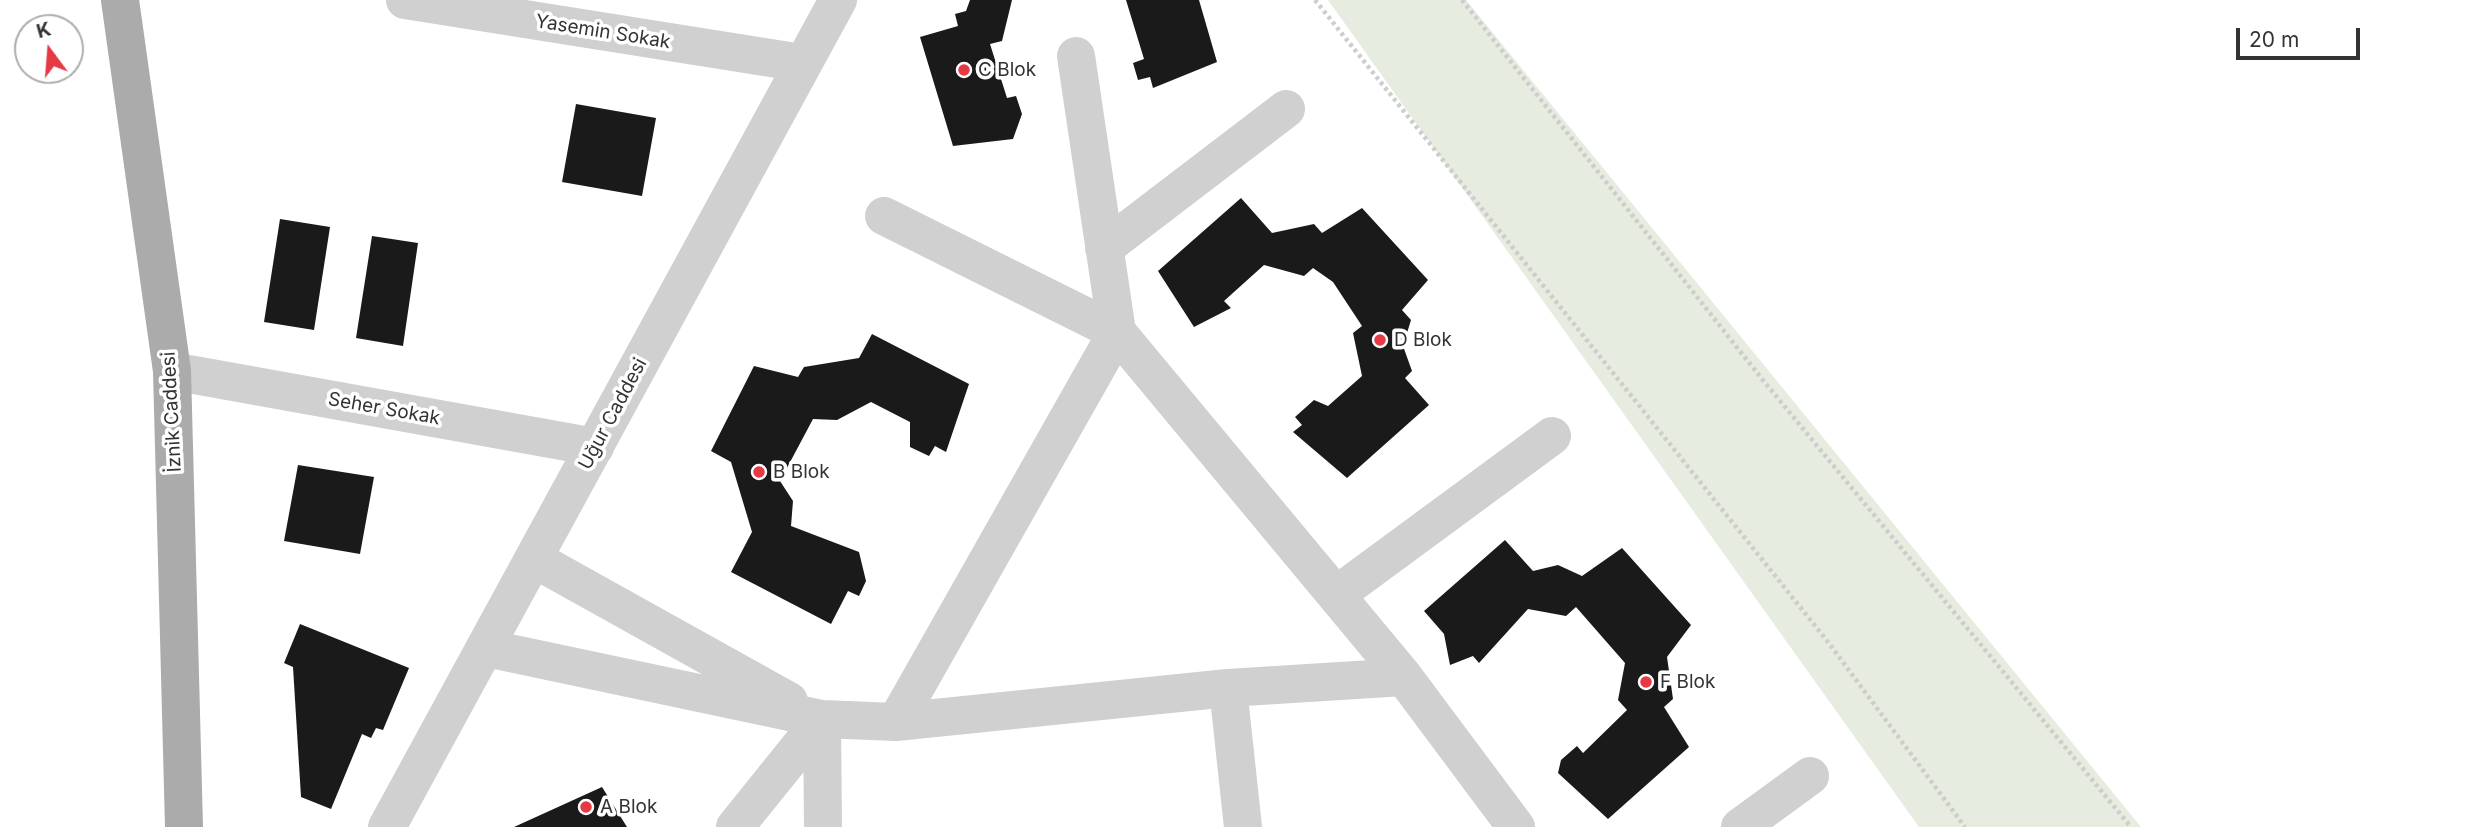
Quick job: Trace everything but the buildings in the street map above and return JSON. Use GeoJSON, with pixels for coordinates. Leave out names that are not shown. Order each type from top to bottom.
{"type":"FeatureCollection","features":[{"type":"Feature","properties":{"kind":"main road","name":"İznik Caddesi"},"geometry":{"type":"LineString","coordinates":[[120,0],[173,371],[184,827]]}},
{"type":"Feature","properties":{"kind":"street","name":"Yasemin Sokak"},"geometry":{"type":"LineString","coordinates":[[405,0],[802,64]]}},
{"type":"Feature","properties":{"kind":"street","name":"Uğur Caddesi"},"geometry":{"type":"LineString","coordinates":[[387,827],[838,0]]}},
{"type":"Feature","properties":{"kind":"street"},"geometry":{"type":"LineString","coordinates":[[896,722],[1117,332],[1076,56]]}},
{"type":"Feature","properties":{"kind":"street"},"geometry":{"type":"LineString","coordinates":[[1104,248],[1286,109]]}},
{"type":"Feature","properties":{"kind":"street"},"geometry":{"type":"LineString","coordinates":[[884,216],[1117,332],[1404,677],[1516,827]]}},
{"type":"Feature","properties":{"kind":"street","name":"Seher Sokak"},"geometry":{"type":"LineString","coordinates":[[173,371],[595,447]]}},
{"type":"Feature","properties":{"kind":"street"},"geometry":{"type":"LineString","coordinates":[[1336,596],[1552,436]]}},
{"type":"Feature","properties":{"kind":"street"},"geometry":{"type":"LineString","coordinates":[[534,559],[822,719]]}},
{"type":"Feature","properties":{"kind":"street"},"geometry":{"type":"LineString","coordinates":[[486,649],[822,719],[896,722],[1228,688],[1404,677]]}},
{"type":"Feature","properties":{"kind":"street"},"geometry":{"type":"LineString","coordinates":[[1228,688],[1243,827]]}},
{"type":"Feature","properties":{"kind":"street"},"geometry":{"type":"LineString","coordinates":[[735,827],[822,719]]}},
{"type":"Feature","properties":{"kind":"street"},"geometry":{"type":"LineString","coordinates":[[822,719],[823,827]]}},
{"type":"Feature","properties":{"kind":"street"},"geometry":{"type":"LineString","coordinates":[[1740,827],[1810,776]]}},
{"type":"Feature","properties":{"kind":"path"},"geometry":{"type":"LineString","coordinates":[[1315,0],[1828,642],[1965,827]]}},
{"type":"Feature","properties":{"kind":"path"},"geometry":{"type":"LineString","coordinates":[[1462,0],[1762,379],[2131,827]]}},
{"type":"Feature","properties":{"kind":"shaded area"},"geometry":{"type":"Polygon","coordinates":[[[1328,0],[1466,0],[2141,827],[1919,827],[1328,0]]]}},
{"type":"Feature","properties":{"kind":"place","name":"C Blok"},"geometry":{"type":"Point","coordinates":[964,70]}},
{"type":"Feature","properties":{"kind":"place","name":"D Blok"},"geometry":{"type":"Point","coordinates":[1380,340]}},
{"type":"Feature","properties":{"kind":"place","name":"B Blok"},"geometry":{"type":"Point","coordinates":[759,472]}},
{"type":"Feature","properties":{"kind":"place","name":"F Blok"},"geometry":{"type":"Point","coordinates":[1646,682]}},
{"type":"Feature","properties":{"kind":"place","name":"A Blok"},"geometry":{"type":"Point","coordinates":[586,807]}}]}
